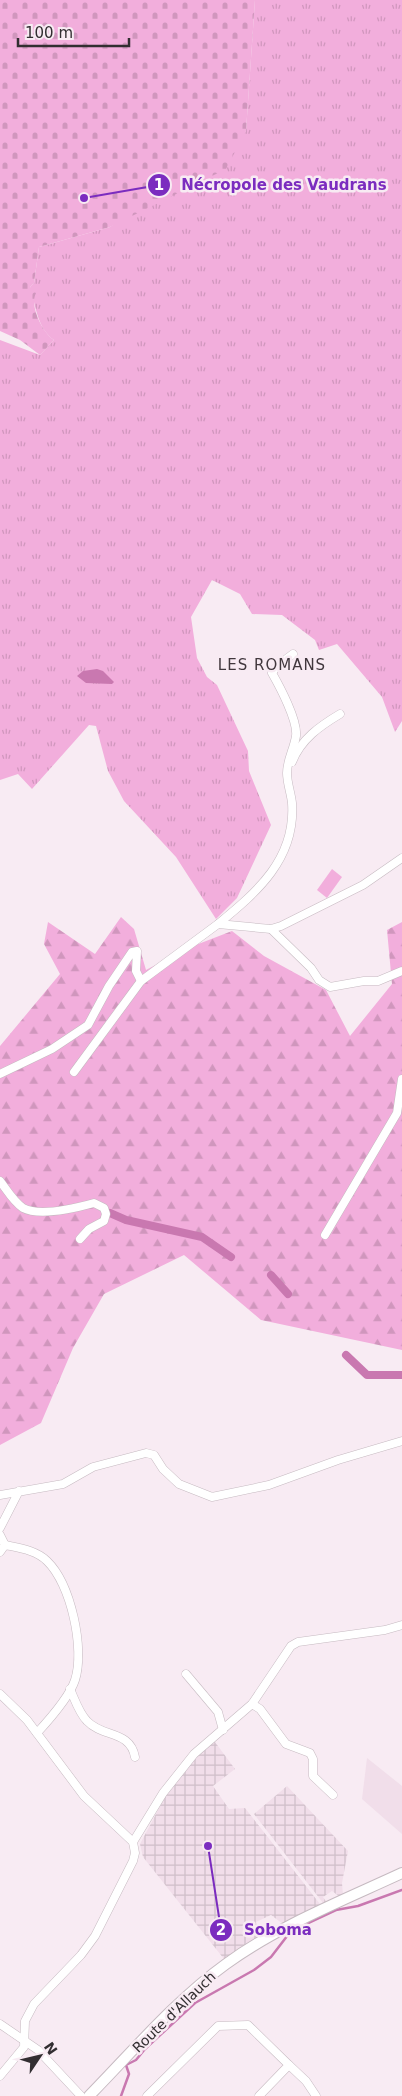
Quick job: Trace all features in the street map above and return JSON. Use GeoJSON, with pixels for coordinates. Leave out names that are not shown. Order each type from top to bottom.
{"type":"FeatureCollection","features":[{"type":"Feature","properties":{"kind":"main road","name":"Route d'Allauch"},"geometry":{"type":"LineString","coordinates":[[89,2096],[187,1997],[227,1963],[257,1944],[402,1873]]}},
{"type":"Feature","properties":{"kind":"street"},"geometry":{"type":"LineString","coordinates":[[74,1072],[141,981],[245,902],[281,861],[292,816],[292,802],[287,773],[289,758],[296,736],[295,723],[285,695],[272,673],[277,666],[293,654]]}},
{"type":"Feature","properties":{"kind":"street"},"geometry":{"type":"LineString","coordinates":[[287,773],[304,740],[340,714]]}},
{"type":"Feature","properties":{"kind":"street"},"geometry":{"type":"LineString","coordinates":[[218,924],[271,929],[363,885],[402,858]]}},
{"type":"Feature","properties":{"kind":"street"},"geometry":{"type":"LineString","coordinates":[[271,929],[311,968],[319,980],[330,987],[364,981],[378,981],[402,971]]}},
{"type":"Feature","properties":{"kind":"street"},"geometry":{"type":"LineString","coordinates":[[0,1074],[52,1049],[88,1025],[109,986],[132,952],[137,951],[136,971],[141,981]]}},
{"type":"Feature","properties":{"kind":"street"},"geometry":{"type":"LineString","coordinates":[[325,1235],[397,1113],[402,1080]]}},
{"type":"Feature","properties":{"kind":"street"},"geometry":{"type":"LineString","coordinates":[[0,1180],[14,1200],[29,1210],[71,1209],[94,1203],[100,1206],[106,1214],[104,1221],[88,1229],[80,1239]]}},
{"type":"Feature","properties":{"kind":"street"},"geometry":{"type":"LineString","coordinates":[[0,1495],[63,1484],[93,1467],[146,1453],[154,1455],[163,1469],[179,1484],[212,1497],[269,1485],[338,1460],[402,1441]]}},
{"type":"Feature","properties":{"kind":"street"},"geometry":{"type":"LineString","coordinates":[[0,1528],[19,1492]]}},
{"type":"Feature","properties":{"kind":"street"},"geometry":{"type":"LineString","coordinates":[[0,1535],[2,1548],[40,1555],[47,1561],[60,1579],[75,1622],[79,1646],[79,1662],[75,1682],[37,1733]]}},
{"type":"Feature","properties":{"kind":"street"},"geometry":{"type":"LineString","coordinates":[[133,1842],[148,1815],[177,1773],[211,1737],[223,1730],[252,1704],[291,1646],[298,1642],[385,1630],[402,1625]]}},
{"type":"Feature","properties":{"kind":"street"},"geometry":{"type":"LineString","coordinates":[[186,1674],[218,1712],[223,1730]]}},
{"type":"Feature","properties":{"kind":"street"},"geometry":{"type":"LineString","coordinates":[[70,1689],[87,1722],[97,1730],[126,1739],[133,1747],[135,1757]]}},
{"type":"Feature","properties":{"kind":"street"},"geometry":{"type":"LineString","coordinates":[[0,1694],[12,1704],[37,1733],[84,1796],[133,1842],[135,1853],[134,1861],[105,1919],[82,1955],[34,2004],[25,2022],[24,2047],[0,2076]]}},
{"type":"Feature","properties":{"kind":"street"},"geometry":{"type":"LineString","coordinates":[[252,1704],[260,1710],[286,1744],[310,1753],[313,1759],[313,1776],[333,1795]]}},
{"type":"Feature","properties":{"kind":"street"},"geometry":{"type":"LineString","coordinates":[[0,2024],[38,2050],[81,2096]]}},
{"type":"Feature","properties":{"kind":"street"},"geometry":{"type":"LineString","coordinates":[[147,2096],[218,2026],[248,2025],[306,2081],[316,2096]]}},
{"type":"Feature","properties":{"kind":"street"},"geometry":{"type":"LineString","coordinates":[[259,2096],[289,2065]]}},
{"type":"Feature","properties":{"kind":"shaded area"},"geometry":{"type":"Polygon","coordinates":[[[97,669],[103,671],[114,682],[112,684],[86,683],[77,676],[83,671],[97,669]]]}},
{"type":"Feature","properties":{"kind":"shaded area"},"geometry":{"type":"Polygon","coordinates":[[[212,1738],[235,1769],[213,1786],[229,1809],[245,1808],[320,1904],[283,1924],[271,1915],[256,1922],[263,1934],[224,1959],[143,1857],[140,1844],[165,1797],[196,1754],[212,1738]]]}},
{"type":"Feature","properties":{"kind":"shaded area"},"geometry":{"type":"Polygon","coordinates":[[[367,1758],[402,1786],[402,1834],[362,1799],[367,1758]]]}},
{"type":"Feature","properties":{"kind":"shaded area"},"geometry":{"type":"Polygon","coordinates":[[[287,1786],[348,1851],[342,1883],[343,1895],[340,1897],[332,1891],[323,1897],[327,1903],[323,1903],[254,1814],[287,1786]]]}},
{"type":"Feature","properties":{"kind":"green space"},"geometry":{"type":"Polygon","coordinates":[[[0,0],[255,0],[246,131],[226,169],[110,227],[39,247],[34,283],[30,287],[36,293],[34,305],[38,319],[46,332],[54,340],[40,355],[20,340],[0,331],[0,0]]]}},
{"type":"Feature","properties":{"kind":"green space"},"geometry":{"type":"Polygon","coordinates":[[[255,0],[402,0],[402,721],[395,732],[382,697],[337,644],[319,650],[315,640],[282,615],[252,614],[240,594],[212,580],[191,617],[197,658],[207,677],[217,685],[248,751],[249,771],[271,825],[237,898],[216,919],[176,857],[124,801],[108,771],[96,726],[89,725],[32,789],[18,774],[0,780],[0,340],[40,355],[54,340],[48,335],[41,323],[30,287],[34,283],[39,247],[110,227],[246,131],[255,0]]]}},
{"type":"Feature","properties":{"kind":"green space"},"geometry":{"type":"Polygon","coordinates":[[[332,869],[342,877],[327,898],[317,890],[332,869]]]}},
{"type":"Feature","properties":{"kind":"green space"},"geometry":{"type":"Polygon","coordinates":[[[121,917],[134,929],[146,970],[188,948],[232,931],[264,956],[326,990],[350,1036],[392,984],[387,930],[402,922],[402,1350],[261,1320],[184,1255],[104,1294],[73,1348],[41,1423],[0,1445],[0,1046],[60,974],[44,944],[48,922],[95,954],[121,917]]]}},
{"type":"Feature","properties":{"kind":"waterway"},"geometry":{"type":"LineString","coordinates":[[110,1213],[126,1220],[202,1237],[231,1257]]}},
{"type":"Feature","properties":{"kind":"waterway"},"geometry":{"type":"LineString","coordinates":[[271,1275],[288,1294]]}},
{"type":"Feature","properties":{"kind":"waterway"},"geometry":{"type":"LineString","coordinates":[[346,1355],[367,1375],[402,1375]]}},
{"type":"Feature","properties":{"kind":"waterway"},"geometry":{"type":"LineString","coordinates":[[121,2096],[129,2074],[126,2065],[136,2060],[145,2049],[195,2003],[254,1970],[271,1957],[291,1931],[336,1910],[358,1906],[402,1890]]}},
{"type":"Feature","properties":{"kind":"place","name":"Nécropole des Vaudrans"},"geometry":{"type":"Point","coordinates":[84,198]}},
{"type":"Feature","properties":{"kind":"place","name":"Soboma"},"geometry":{"type":"Point","coordinates":[208,1846]}},
{"type":"Feature","properties":{"kind":"district","name":"LES ROMANS"},"geometry":{"type":"Point","coordinates":[272,665]}}]}
